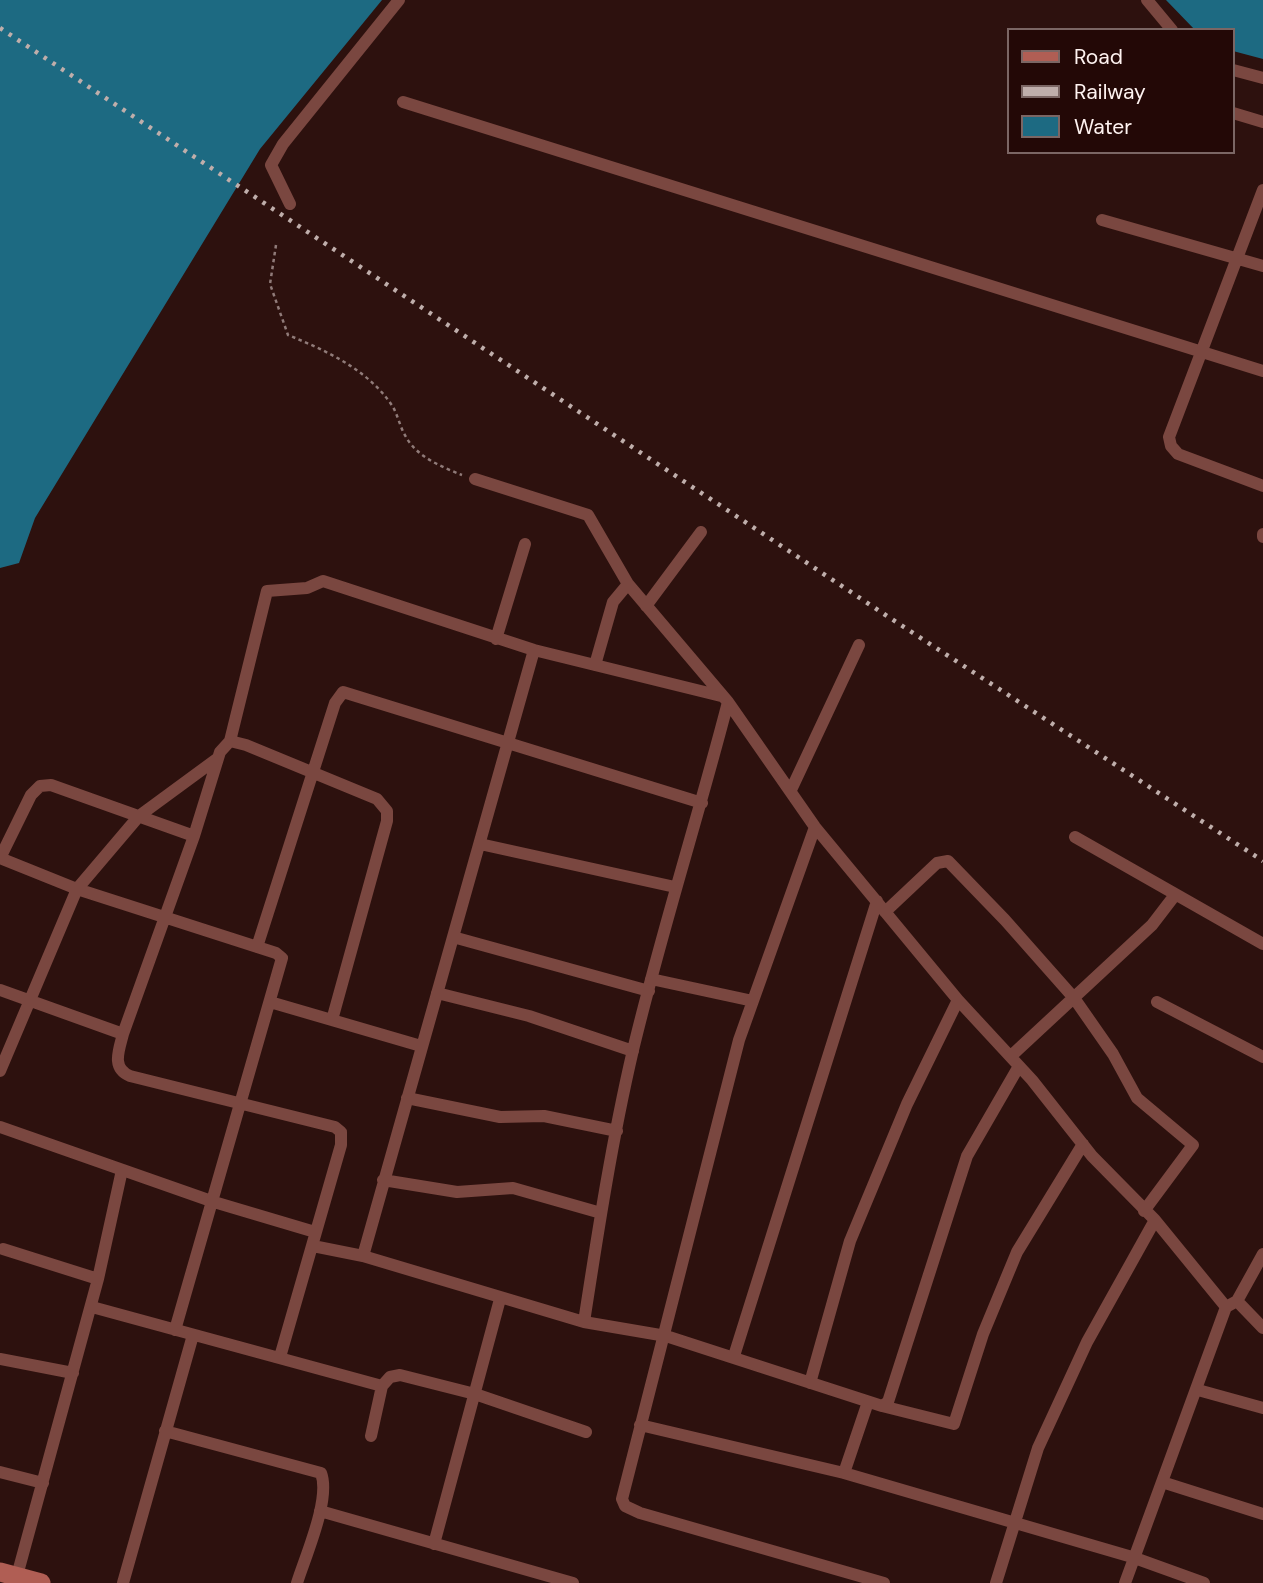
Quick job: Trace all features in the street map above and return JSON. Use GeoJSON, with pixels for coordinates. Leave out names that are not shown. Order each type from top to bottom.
{"type":"FeatureCollection","features":[{"type":"Feature","properties":{"kind":"street"},"geometry":{"type":"LineString","coordinates":[[289,204],[271,165],[283,144],[399,0]]}},
{"type":"Feature","properties":{"kind":"street"},"geometry":{"type":"LineString","coordinates":[[1147,0],[1170,28]]}},
{"type":"Feature","properties":{"kind":"street"},"geometry":{"type":"LineString","coordinates":[[1235,71],[1263,78]]}},
{"type":"Feature","properties":{"kind":"street"},"geometry":{"type":"LineString","coordinates":[[403,102],[1263,371]]}},
{"type":"Feature","properties":{"kind":"street"},"geometry":{"type":"LineString","coordinates":[[1235,114],[1263,122]]}},
{"type":"Feature","properties":{"kind":"street"},"geometry":{"type":"LineString","coordinates":[[1263,190],[1171,428],[1171,446],[1178,454],[1263,486]]}},
{"type":"Feature","properties":{"kind":"street"},"geometry":{"type":"LineString","coordinates":[[1102,220],[1263,266]]}},
{"type":"Feature","properties":{"kind":"street"},"geometry":{"type":"LineString","coordinates":[[475,479],[588,514],[628,584],[725,699],[815,827],[958,1000],[1015,1061],[1083,1144],[1149,1216],[1232,1304],[1263,1328]]}},
{"type":"Feature","properties":{"kind":"street"},"geometry":{"type":"LineString","coordinates":[[646,606],[701,532]]}},
{"type":"Feature","properties":{"kind":"street"},"geometry":{"type":"LineString","coordinates":[[496,639],[525,544]]}},
{"type":"Feature","properties":{"kind":"street"},"geometry":{"type":"LineString","coordinates":[[280,1357],[341,1145],[341,1132],[335,1127],[240,1106],[121,1073],[118,1057],[123,1034],[219,758],[230,741],[267,591],[307,588],[323,581],[496,639],[725,699]]}},
{"type":"Feature","properties":{"kind":"street"},"geometry":{"type":"LineString","coordinates":[[595,665],[610,611],[618,595],[628,584]]}},
{"type":"Feature","properties":{"kind":"street"},"geometry":{"type":"LineString","coordinates":[[791,790],[859,645]]}},
{"type":"Feature","properties":{"kind":"street"},"geometry":{"type":"LineString","coordinates":[[363,1256],[534,650]]}},
{"type":"Feature","properties":{"kind":"street"},"geometry":{"type":"LineString","coordinates":[[257,947],[335,703],[343,692],[702,803]]}},
{"type":"Feature","properties":{"kind":"street"},"geometry":{"type":"LineString","coordinates":[[584,1322],[601,1213],[633,1051],[675,887],[702,803],[725,699]]}},
{"type":"Feature","properties":{"kind":"street"},"geometry":{"type":"LineString","coordinates":[[230,741],[246,744],[377,799],[387,811],[387,821],[332,1020]]}},
{"type":"Feature","properties":{"kind":"street"},"geometry":{"type":"LineString","coordinates":[[0,1071],[77,889],[139,816],[219,758]]}},
{"type":"Feature","properties":{"kind":"street"},"geometry":{"type":"LineString","coordinates":[[175,1331],[194,1256],[214,1202],[282,958],[276,953],[77,889],[0,858],[31,795],[40,786],[51,785],[194,836]]}},
{"type":"Feature","properties":{"kind":"street"},"geometry":{"type":"LineString","coordinates":[[815,827],[739,1040],[666,1336],[623,1491],[625,1506],[640,1513],[884,1583]]}},
{"type":"Feature","properties":{"kind":"street"},"geometry":{"type":"LineString","coordinates":[[1075,836],[1263,944]]}},
{"type":"Feature","properties":{"kind":"street"},"geometry":{"type":"LineString","coordinates":[[480,844],[675,887]]}},
{"type":"Feature","properties":{"kind":"street"},"geometry":{"type":"LineString","coordinates":[[734,1356],[881,906],[937,863],[948,861],[1074,998],[1113,1054],[1137,1098],[1194,1145],[1149,1216],[1065,1388],[1038,1448],[996,1583]]}},
{"type":"Feature","properties":{"kind":"street"},"geometry":{"type":"LineString","coordinates":[[882,1406],[888,1402],[967,1156],[1015,1061],[1074,998],[1152,925],[1175,894]]}},
{"type":"Feature","properties":{"kind":"street"},"geometry":{"type":"LineString","coordinates":[[453,937],[650,985],[753,1001]]}},
{"type":"Feature","properties":{"kind":"street"},"geometry":{"type":"LineString","coordinates":[[0,990],[123,1034]]}},
{"type":"Feature","properties":{"kind":"street"},"geometry":{"type":"LineString","coordinates":[[437,993],[529,1016],[633,1051]]}},
{"type":"Feature","properties":{"kind":"street"},"geometry":{"type":"LineString","coordinates":[[810,1383],[850,1241],[906,1104],[958,1000]]}},
{"type":"Feature","properties":{"kind":"street"},"geometry":{"type":"LineString","coordinates":[[270,1002],[421,1046]]}},
{"type":"Feature","properties":{"kind":"street"},"geometry":{"type":"LineString","coordinates":[[1157,1002],[1263,1057]]}},
{"type":"Feature","properties":{"kind":"street"},"geometry":{"type":"LineString","coordinates":[[407,1098],[500,1116],[544,1116],[617,1131]]}},
{"type":"Feature","properties":{"kind":"street"},"geometry":{"type":"LineString","coordinates":[[0,1127],[214,1202],[314,1232]]}},
{"type":"Feature","properties":{"kind":"street"},"geometry":{"type":"LineString","coordinates":[[313,1245],[363,1256],[584,1322],[666,1336],[734,1356],[868,1402],[954,1424],[983,1334],[1017,1252],[1083,1144]]}},
{"type":"Feature","properties":{"kind":"street"},"geometry":{"type":"LineString","coordinates":[[41,1583],[11,1577],[43,1483],[92,1307],[122,1170]]}},
{"type":"Feature","properties":{"kind":"street"},"geometry":{"type":"LineString","coordinates":[[383,1180],[457,1192],[513,1188],[601,1213]]}},
{"type":"Feature","properties":{"kind":"street"},"geometry":{"type":"LineString","coordinates":[[4,1249],[98,1279]]}},
{"type":"Feature","properties":{"kind":"street"},"geometry":{"type":"LineString","coordinates":[[1125,1583],[1132,1558],[1232,1304],[1263,1254]]}},
{"type":"Feature","properties":{"kind":"street"},"geometry":{"type":"LineString","coordinates":[[433,1544],[500,1299]]}},
{"type":"Feature","properties":{"kind":"street"},"geometry":{"type":"LineString","coordinates":[[92,1307],[382,1386]]}},
{"type":"Feature","properties":{"kind":"street"},"geometry":{"type":"LineString","coordinates":[[123,1583],[192,1335]]}},
{"type":"Feature","properties":{"kind":"street"},"geometry":{"type":"LineString","coordinates":[[0,1359],[74,1373]]}},
{"type":"Feature","properties":{"kind":"street"},"geometry":{"type":"LineString","coordinates":[[371,1436],[382,1386],[390,1377],[400,1376],[475,1394],[586,1432]]}},
{"type":"Feature","properties":{"kind":"street"},"geometry":{"type":"LineString","coordinates":[[1198,1390],[1263,1408]]}},
{"type":"Feature","properties":{"kind":"street"},"geometry":{"type":"LineString","coordinates":[[844,1472],[868,1402]]}},
{"type":"Feature","properties":{"kind":"street"},"geometry":{"type":"LineString","coordinates":[[640,1425],[844,1472],[1014,1525],[1132,1558],[1204,1583]]}},
{"type":"Feature","properties":{"kind":"street"},"geometry":{"type":"LineString","coordinates":[[165,1432],[316,1470],[321,1474],[323,1484],[320,1511],[297,1583]]}},
{"type":"Feature","properties":{"kind":"street"},"geometry":{"type":"LineString","coordinates":[[0,1472],[43,1483]]}},
{"type":"Feature","properties":{"kind":"street"},"geometry":{"type":"LineString","coordinates":[[1162,1482],[1263,1514]]}},
{"type":"Feature","properties":{"kind":"street"},"geometry":{"type":"LineString","coordinates":[[320,1511],[573,1583]]}},
{"type":"Feature","properties":{"kind":"path"},"geometry":{"type":"LineString","coordinates":[[276,244],[270,284],[288,335],[336,354],[392,406],[407,439],[436,466],[475,479]]}},
{"type":"Feature","properties":{"kind":"water"},"geometry":{"type":"Polygon","coordinates":[[[0,0],[382,0],[260,149],[35,518],[19,563],[0,568],[0,0]]]}},
{"type":"Feature","properties":{"kind":"water"},"geometry":{"type":"Polygon","coordinates":[[[1166,0],[1263,0],[1263,59],[1235,52],[1235,28],[1193,28],[1166,0]]]}},
{"type":"Feature","properties":{"kind":"railway"},"geometry":{"type":"LineString","coordinates":[[0,28],[884,614],[1263,861]]}}]}
